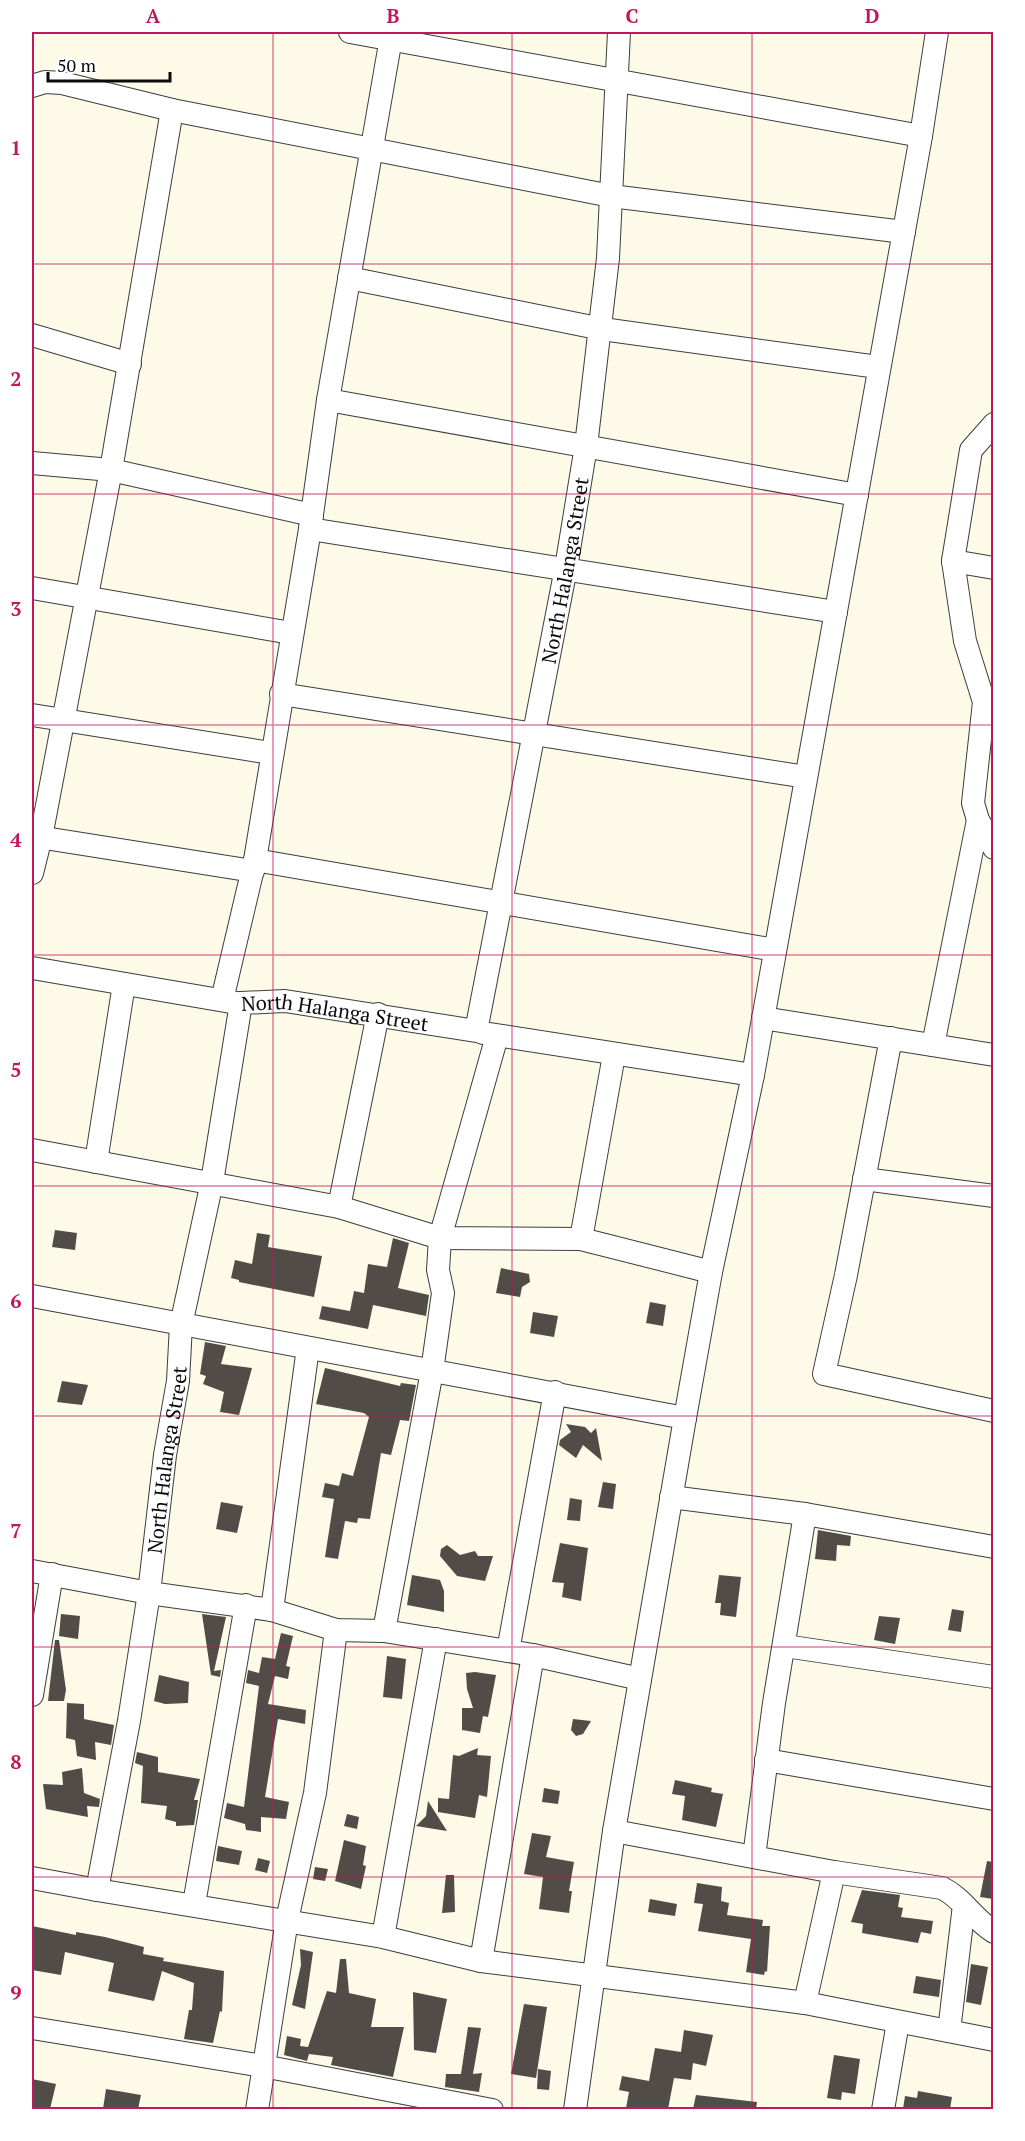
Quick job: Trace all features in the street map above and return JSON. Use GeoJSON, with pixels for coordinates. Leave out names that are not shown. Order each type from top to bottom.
{"type":"FeatureCollection","features":[{"type":"Feature","properties":{"kind":"street"},"geometry":{"type":"LineString","coordinates":[[350,32],[921,136]]}},
{"type":"Feature","properties":{"kind":"street","name":"North Halanga Street"},"geometry":{"type":"LineString","coordinates":[[97,1890],[129,1721],[149,1593],[165,1455],[178,1381],[181,1325],[212,1182],[232,1002],[285,1001],[487,1033],[499,903],[566,567],[602,329],[619,32]]}},
{"type":"Feature","properties":{"kind":"street"},"geometry":{"type":"LineString","coordinates":[[575,2109],[614,1831],[671,1497],[711,1272],[753,1075],[921,136],[937,32]]}},
{"type":"Feature","properties":{"kind":"street"},"geometry":{"type":"LineString","coordinates":[[32,968],[232,1002],[311,522],[328,400],[391,38]]}},
{"type":"Feature","properties":{"kind":"street"},"geometry":{"type":"LineString","coordinates":[[32,86],[45,82],[62,83],[172,110],[371,151],[611,196],[904,232]]}},
{"type":"Feature","properties":{"kind":"street"},"geometry":{"type":"LineString","coordinates":[[32,873],[36,837],[63,719],[111,470],[172,110]]}},
{"type":"Feature","properties":{"kind":"street"},"geometry":{"type":"LineString","coordinates":[[349,278],[602,329],[878,367]]}},
{"type":"Feature","properties":{"kind":"street"},"geometry":{"type":"LineString","coordinates":[[32,335],[130,364]]}},
{"type":"Feature","properties":{"kind":"street"},"geometry":{"type":"LineString","coordinates":[[328,400],[857,495]]}},
{"type":"Feature","properties":{"kind":"street"},"geometry":{"type":"LineString","coordinates":[[993,424],[971,450],[953,561],[965,641],[984,702],[984,718],[973,781],[973,802],[978,820],[993,848]]}},
{"type":"Feature","properties":{"kind":"street"},"geometry":{"type":"LineString","coordinates":[[32,463],[111,470],[311,522],[836,612]]}},
{"type":"Feature","properties":{"kind":"street"},"geometry":{"type":"LineString","coordinates":[[953,561],[993,568]]}},
{"type":"Feature","properties":{"kind":"street"},"geometry":{"type":"LineString","coordinates":[[32,588],[291,633]]}},
{"type":"Feature","properties":{"kind":"street"},"geometry":{"type":"LineString","coordinates":[[281,694],[806,777]]}},
{"type":"Feature","properties":{"kind":"street"},"geometry":{"type":"LineString","coordinates":[[32,715],[272,753]]}},
{"type":"Feature","properties":{"kind":"street"},"geometry":{"type":"LineString","coordinates":[[933,1045],[978,820]]}},
{"type":"Feature","properties":{"kind":"street"},"geometry":{"type":"LineString","coordinates":[[36,837],[254,866],[499,903],[775,950]]}},
{"type":"Feature","properties":{"kind":"street"},"geometry":{"type":"LineString","coordinates":[[96,1162],[124,984]]}},
{"type":"Feature","properties":{"kind":"street"},"geometry":{"type":"LineString","coordinates":[[339,1207],[378,1014]]}},
{"type":"Feature","properties":{"kind":"street"},"geometry":{"type":"LineString","coordinates":[[763,1018],[993,1055]]}},
{"type":"Feature","properties":{"kind":"street"},"geometry":{"type":"LineString","coordinates":[[384,1631],[432,1371],[443,1293],[438,1270],[440,1238],[487,1033],[614,1055],[753,1075]]}},
{"type":"Feature","properties":{"kind":"street"},"geometry":{"type":"LineString","coordinates":[[891,1038],[824,1374],[989,1405]]}},
{"type":"Feature","properties":{"kind":"street"},"geometry":{"type":"LineString","coordinates":[[581,1239],[614,1055]]}},
{"type":"Feature","properties":{"kind":"street"},"geometry":{"type":"LineString","coordinates":[[32,1150],[339,1207],[440,1238],[581,1239],[711,1272]]}},
{"type":"Feature","properties":{"kind":"street"},"geometry":{"type":"LineString","coordinates":[[864,1179],[993,1196]]}},
{"type":"Feature","properties":{"kind":"street"},"geometry":{"type":"LineString","coordinates":[[32,1296],[685,1418]]}},
{"type":"Feature","properties":{"kind":"street"},"geometry":{"type":"LineString","coordinates":[[272,1610],[308,1348]]}},
{"type":"Feature","properties":{"kind":"street"},"geometry":{"type":"LineString","coordinates":[[508,1651],[555,1392]]}},
{"type":"Feature","properties":{"kind":"street"},"geometry":{"type":"LineString","coordinates":[[671,1497],[805,1514],[993,1547]]}},
{"type":"Feature","properties":{"kind":"street"},"geometry":{"type":"LineString","coordinates":[[754,1857],[766,1760],[805,1514]]}},
{"type":"Feature","properties":{"kind":"street"},"geometry":{"type":"LineString","coordinates":[[32,1695],[42,1573],[149,1593],[272,1610],[336,1630],[384,1631],[533,1655],[640,1679]]}},
{"type":"Feature","properties":{"kind":"street"},"geometry":{"type":"LineString","coordinates":[[194,1904],[246,1605]]}},
{"type":"Feature","properties":{"kind":"street"},"geometry":{"type":"LineString","coordinates":[[257,2109],[287,1920],[315,1793],[336,1630]]}},
{"type":"Feature","properties":{"kind":"street"},"geometry":{"type":"LineString","coordinates":[[383,1937],[436,1639]]}},
{"type":"Feature","properties":{"kind":"street"},"geometry":{"type":"LineString","coordinates":[[785,1646],[993,1677]]}},
{"type":"Feature","properties":{"kind":"street"},"geometry":{"type":"LineString","coordinates":[[481,1961],[533,1655]]}},
{"type":"Feature","properties":{"kind":"street"},"geometry":{"type":"LineString","coordinates":[[766,1760],[993,1799]]}},
{"type":"Feature","properties":{"kind":"street"},"geometry":{"type":"LineString","coordinates":[[614,1831],[834,1872],[942,1888],[957,1895],[964,1905],[993,1932]]}},
{"type":"Feature","properties":{"kind":"street"},"geometry":{"type":"LineString","coordinates":[[805,2003],[834,1872]]}},
{"type":"Feature","properties":{"kind":"street"},"geometry":{"type":"LineString","coordinates":[[32,1878],[383,1937],[481,1961],[805,2003],[993,2040]]}},
{"type":"Feature","properties":{"kind":"street"},"geometry":{"type":"LineString","coordinates":[[949,2031],[964,1905]]}},
{"type":"Feature","properties":{"kind":"street"},"geometry":{"type":"LineString","coordinates":[[883,2109],[898,2022]]}},
{"type":"Feature","properties":{"kind":"street"},"geometry":{"type":"LineString","coordinates":[[32,2028],[263,2066],[492,2109]]}},
{"type":"Feature","properties":{"kind":"building"},"geometry":{"type":"Polygon","coordinates":[[[55,1230],[77,1233],[75,1250],[52,1247],[55,1230]]]}},
{"type":"Feature","properties":{"kind":"building"},"geometry":{"type":"Polygon","coordinates":[[[257,1233],[270,1235],[268,1247],[322,1256],[314,1297],[239,1282],[231,1278],[235,1260],[252,1264],[257,1233]]]}},
{"type":"Feature","properties":{"kind":"building"},"geometry":{"type":"Polygon","coordinates":[[[393,1238],[409,1243],[398,1288],[429,1295],[426,1316],[373,1305],[368,1329],[319,1319],[322,1306],[350,1311],[354,1291],[364,1293],[368,1264],[387,1267],[393,1238]]]}},
{"type":"Feature","properties":{"kind":"building"},"geometry":{"type":"Polygon","coordinates":[[[501,1268],[529,1274],[530,1282],[522,1287],[520,1297],[496,1293],[501,1268]]]}},
{"type":"Feature","properties":{"kind":"building"},"geometry":{"type":"Polygon","coordinates":[[[650,1302],[666,1305],[663,1326],[646,1323],[650,1302]]]}},
{"type":"Feature","properties":{"kind":"building"},"geometry":{"type":"Polygon","coordinates":[[[533,1312],[558,1316],[554,1337],[530,1333],[533,1312]]]}},
{"type":"Feature","properties":{"kind":"building"},"geometry":{"type":"Polygon","coordinates":[[[205,1342],[226,1346],[221,1364],[252,1368],[239,1415],[220,1412],[224,1392],[203,1384],[206,1376],[200,1374],[205,1342]]]}},
{"type":"Feature","properties":{"kind":"building"},"geometry":{"type":"Polygon","coordinates":[[[325,1368],[400,1386],[401,1383],[416,1385],[409,1421],[400,1420],[391,1455],[381,1453],[370,1519],[358,1518],[357,1523],[345,1521],[338,1559],[325,1557],[334,1499],[322,1497],[325,1483],[339,1486],[342,1473],[353,1476],[369,1417],[364,1413],[316,1404],[325,1368]]]}},
{"type":"Feature","properties":{"kind":"building"},"geometry":{"type":"Polygon","coordinates":[[[62,1381],[88,1385],[82,1405],[57,1402],[62,1381]]]}},
{"type":"Feature","properties":{"kind":"building"},"geometry":{"type":"Polygon","coordinates":[[[566,1424],[585,1427],[591,1433],[596,1428],[602,1461],[583,1445],[576,1458],[559,1445],[560,1440],[571,1432],[566,1424]]]}},
{"type":"Feature","properties":{"kind":"building"},"geometry":{"type":"Polygon","coordinates":[[[603,1482],[616,1484],[613,1509],[598,1507],[603,1482]]]}},
{"type":"Feature","properties":{"kind":"building"},"geometry":{"type":"Polygon","coordinates":[[[570,1498],[582,1500],[580,1521],[567,1520],[570,1498]]]}},
{"type":"Feature","properties":{"kind":"building"},"geometry":{"type":"Polygon","coordinates":[[[221,1502],[243,1506],[237,1533],[216,1529],[221,1502]]]}},
{"type":"Feature","properties":{"kind":"building"},"geometry":{"type":"Polygon","coordinates":[[[818,1530],[851,1536],[850,1546],[837,1545],[836,1561],[815,1559],[818,1530]]]}},
{"type":"Feature","properties":{"kind":"building"},"geometry":{"type":"Polygon","coordinates":[[[560,1543],[588,1548],[581,1601],[562,1597],[564,1583],[552,1582],[560,1543]]]}},
{"type":"Feature","properties":{"kind":"building"},"geometry":{"type":"Polygon","coordinates":[[[447,1545],[460,1555],[475,1551],[478,1556],[493,1556],[485,1581],[457,1576],[440,1556],[441,1549],[447,1545]]]}},
{"type":"Feature","properties":{"kind":"building"},"geometry":{"type":"Polygon","coordinates":[[[412,1575],[440,1580],[444,1591],[444,1612],[407,1605],[412,1575]]]}},
{"type":"Feature","properties":{"kind":"building"},"geometry":{"type":"Polygon","coordinates":[[[719,1575],[741,1577],[736,1617],[720,1615],[721,1603],[715,1603],[719,1575]]]}},
{"type":"Feature","properties":{"kind":"building"},"geometry":{"type":"Polygon","coordinates":[[[952,1609],[964,1611],[961,1632],[948,1630],[952,1609]]]}},
{"type":"Feature","properties":{"kind":"building"},"geometry":{"type":"Polygon","coordinates":[[[61,1614],[80,1616],[78,1639],[59,1636],[61,1614]]]}},
{"type":"Feature","properties":{"kind":"building"},"geometry":{"type":"Polygon","coordinates":[[[202,1614],[226,1617],[214,1671],[221,1670],[220,1677],[211,1675],[202,1614]]]}},
{"type":"Feature","properties":{"kind":"building"},"geometry":{"type":"Polygon","coordinates":[[[879,1616],[900,1618],[895,1644],[874,1640],[879,1616]]]}},
{"type":"Feature","properties":{"kind":"building"},"geometry":{"type":"Polygon","coordinates":[[[281,1633],[293,1636],[286,1666],[290,1667],[288,1679],[275,1676],[268,1704],[306,1710],[305,1724],[278,1719],[265,1797],[289,1802],[286,1819],[261,1817],[261,1832],[246,1830],[245,1824],[224,1818],[227,1803],[244,1807],[259,1686],[246,1683],[248,1670],[259,1673],[262,1657],[275,1659],[281,1633]]]}},
{"type":"Feature","properties":{"kind":"building"},"geometry":{"type":"Polygon","coordinates":[[[55,1640],[59,1640],[66,1690],[64,1701],[48,1701],[55,1640]]]}},
{"type":"Feature","properties":{"kind":"building"},"geometry":{"type":"Polygon","coordinates":[[[387,1656],[406,1659],[402,1699],[383,1697],[387,1656]]]}},
{"type":"Feature","properties":{"kind":"building"},"geometry":{"type":"Polygon","coordinates":[[[466,1673],[496,1675],[488,1717],[483,1716],[480,1733],[462,1730],[462,1708],[473,1708],[467,1689],[466,1673]]]}},
{"type":"Feature","properties":{"kind":"building"},"geometry":{"type":"Polygon","coordinates":[[[159,1675],[189,1682],[188,1703],[165,1704],[154,1701],[159,1675]]]}},
{"type":"Feature","properties":{"kind":"building"},"geometry":{"type":"Polygon","coordinates":[[[67,1703],[84,1704],[84,1719],[114,1725],[111,1745],[95,1742],[96,1760],[77,1756],[75,1740],[66,1738],[67,1703]]]}},
{"type":"Feature","properties":{"kind":"building"},"geometry":{"type":"Polygon","coordinates":[[[573,1719],[591,1721],[583,1734],[576,1736],[571,1730],[573,1719]]]}},
{"type":"Feature","properties":{"kind":"building"},"geometry":{"type":"Polygon","coordinates":[[[478,1748],[477,1755],[491,1756],[487,1797],[479,1795],[475,1818],[438,1812],[438,1798],[449,1799],[453,1755],[459,1756],[478,1748]]]}},
{"type":"Feature","properties":{"kind":"building"},"geometry":{"type":"Polygon","coordinates":[[[137,1752],[158,1757],[158,1772],[200,1779],[194,1800],[198,1800],[194,1825],[176,1826],[176,1822],[165,1819],[167,1806],[141,1803],[143,1766],[135,1763],[137,1752]]]}},
{"type":"Feature","properties":{"kind":"building"},"geometry":{"type":"Polygon","coordinates":[[[82,1768],[84,1793],[100,1799],[99,1807],[87,1806],[88,1817],[46,1809],[43,1784],[63,1785],[62,1772],[82,1768]]]}},
{"type":"Feature","properties":{"kind":"building"},"geometry":{"type":"Polygon","coordinates":[[[675,1780],[712,1788],[711,1792],[723,1794],[716,1827],[682,1820],[685,1796],[672,1794],[675,1780]]]}},
{"type":"Feature","properties":{"kind":"building"},"geometry":{"type":"Polygon","coordinates":[[[544,1788],[560,1791],[558,1804],[542,1802],[544,1788]]]}},
{"type":"Feature","properties":{"kind":"building"},"geometry":{"type":"Polygon","coordinates":[[[428,1801],[447,1831],[416,1826],[426,1816],[428,1801]]]}},
{"type":"Feature","properties":{"kind":"building"},"geometry":{"type":"Polygon","coordinates":[[[347,1814],[359,1817],[357,1829],[344,1826],[347,1814]]]}},
{"type":"Feature","properties":{"kind":"building"},"geometry":{"type":"Polygon","coordinates":[[[532,1833],[551,1836],[546,1857],[574,1862],[569,1891],[572,1891],[569,1913],[539,1909],[543,1877],[524,1874],[532,1833]]]}},
{"type":"Feature","properties":{"kind":"building"},"geometry":{"type":"Polygon","coordinates":[[[344,1840],[366,1846],[363,1865],[366,1866],[361,1889],[335,1881],[344,1840]]]}},
{"type":"Feature","properties":{"kind":"building"},"geometry":{"type":"Polygon","coordinates":[[[218,1846],[242,1851],[239,1865],[216,1861],[218,1846]]]}},
{"type":"Feature","properties":{"kind":"building"},"geometry":{"type":"Polygon","coordinates":[[[258,1858],[270,1861],[267,1873],[255,1870],[258,1858]]]}},
{"type":"Feature","properties":{"kind":"building"},"geometry":{"type":"Polygon","coordinates":[[[987,1861],[993,1862],[993,1899],[980,1897],[987,1861]]]}},
{"type":"Feature","properties":{"kind":"building"},"geometry":{"type":"Polygon","coordinates":[[[315,1867],[328,1869],[325,1881],[313,1879],[315,1867]]]}},
{"type":"Feature","properties":{"kind":"building"},"geometry":{"type":"Polygon","coordinates":[[[446,1875],[454,1875],[455,1912],[442,1913],[446,1875]]]}},
{"type":"Feature","properties":{"kind":"building"},"geometry":{"type":"Polygon","coordinates":[[[697,1883],[722,1887],[721,1901],[729,1903],[727,1915],[763,1920],[762,1926],[770,1926],[767,1972],[765,1971],[764,1975],[746,1972],[751,1939],[698,1931],[703,1904],[694,1903],[697,1883]]]}},
{"type":"Feature","properties":{"kind":"building"},"geometry":{"type":"Polygon","coordinates":[[[862,1890],[900,1895],[898,1907],[903,1908],[901,1917],[933,1921],[931,1934],[921,1932],[918,1943],[862,1933],[863,1924],[851,1922],[862,1890]]]}},
{"type":"Feature","properties":{"kind":"building"},"geometry":{"type":"Polygon","coordinates":[[[650,1899],[677,1904],[675,1916],[648,1912],[650,1899]]]}},
{"type":"Feature","properties":{"kind":"building"},"geometry":{"type":"Polygon","coordinates":[[[32,1926],[76,1935],[76,1932],[105,1937],[144,1947],[143,1954],[164,1958],[163,1961],[224,1971],[222,2012],[220,2011],[213,2043],[184,2039],[189,2010],[192,2010],[194,1983],[162,1971],[154,2001],[108,1991],[114,1963],[65,1952],[61,1975],[32,1970],[32,1926]]]}},
{"type":"Feature","properties":{"kind":"building"},"geometry":{"type":"Polygon","coordinates":[[[300,1949],[313,1952],[305,2009],[292,2005],[301,1965],[300,1949]]]}},
{"type":"Feature","properties":{"kind":"building"},"geometry":{"type":"Polygon","coordinates":[[[340,1959],[346,1959],[349,1993],[376,1999],[371,2027],[404,2027],[393,2077],[331,2065],[333,2057],[309,2054],[307,2061],[284,2055],[287,2036],[301,2039],[300,2046],[308,2047],[327,1991],[336,1993],[340,1959]]]}},
{"type":"Feature","properties":{"kind":"building"},"geometry":{"type":"Polygon","coordinates":[[[971,1964],[988,1967],[981,2005],[966,2002],[971,1964]]]}},
{"type":"Feature","properties":{"kind":"building"},"geometry":{"type":"Polygon","coordinates":[[[916,1976],[941,1980],[939,1997],[913,1993],[916,1976]]]}},
{"type":"Feature","properties":{"kind":"building"},"geometry":{"type":"Polygon","coordinates":[[[413,1992],[447,1999],[436,2053],[414,2050],[413,1992]]]}},
{"type":"Feature","properties":{"kind":"building"},"geometry":{"type":"Polygon","coordinates":[[[524,2004],[547,2007],[536,2078],[511,2074],[524,2004]]]}},
{"type":"Feature","properties":{"kind":"building"},"geometry":{"type":"Polygon","coordinates":[[[468,2027],[481,2028],[473,2074],[482,2073],[479,2092],[445,2087],[446,2074],[461,2074],[468,2027]]]}},
{"type":"Feature","properties":{"kind":"building"},"geometry":{"type":"Polygon","coordinates":[[[684,2030],[713,2035],[706,2066],[693,2063],[691,2080],[674,2078],[668,2109],[626,2108],[629,2092],[619,2090],[622,2076],[649,2081],[655,2048],[681,2052],[684,2030]]]}},
{"type":"Feature","properties":{"kind":"building"},"geometry":{"type":"Polygon","coordinates":[[[834,2055],[860,2059],[855,2094],[842,2092],[841,2100],[827,2098],[834,2055]]]}},
{"type":"Feature","properties":{"kind":"building"},"geometry":{"type":"Polygon","coordinates":[[[538,2069],[551,2071],[549,2090],[537,2089],[538,2069]]]}},
{"type":"Feature","properties":{"kind":"building"},"geometry":{"type":"Polygon","coordinates":[[[32,2079],[56,2084],[50,2109],[32,2109],[32,2079]]]}},
{"type":"Feature","properties":{"kind":"building"},"geometry":{"type":"Polygon","coordinates":[[[106,2089],[141,2095],[138,2109],[103,2109],[106,2089]]]}},
{"type":"Feature","properties":{"kind":"building"},"geometry":{"type":"Polygon","coordinates":[[[918,2091],[952,2097],[950,2109],[903,2109],[905,2096],[917,2098],[918,2091]]]}},
{"type":"Feature","properties":{"kind":"building"},"geometry":{"type":"Polygon","coordinates":[[[696,2095],[757,2102],[756,2109],[693,2109],[696,2095]]]}}]}
